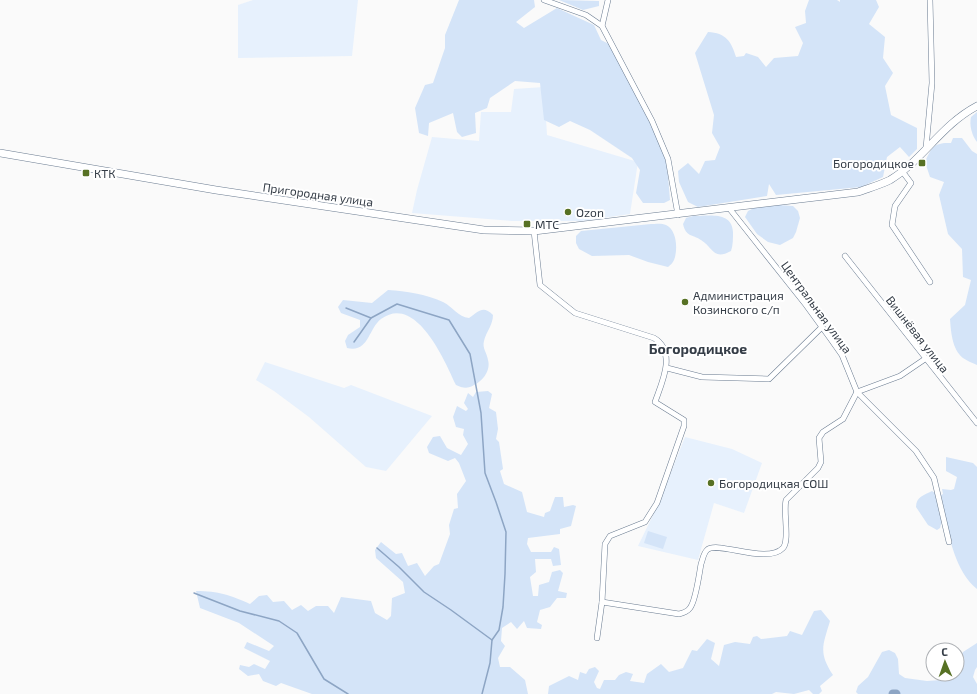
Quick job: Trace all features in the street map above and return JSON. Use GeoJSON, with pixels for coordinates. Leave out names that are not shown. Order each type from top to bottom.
{"type":"FeatureCollection","features":[{"type":"Feature","properties":{"kind":"street"},"geometry":{"type":"LineString","coordinates":[[544,0],[586,15],[602,26],[652,121],[668,159],[678,215]]}},
{"type":"Feature","properties":{"kind":"street"},"geometry":{"type":"LineString","coordinates":[[602,26],[608,0]]}},
{"type":"Feature","properties":{"kind":"street"},"geometry":{"type":"LineString","coordinates":[[926,148],[932,83],[930,0]]}},
{"type":"Feature","properties":{"kind":"street","name":"Пригородная улица"},"geometry":{"type":"LineString","coordinates":[[0,153],[216,190],[484,230],[534,231],[678,215],[858,192],[889,180],[902,171],[943,130],[965,112],[977,106]]}},
{"type":"Feature","properties":{"kind":"street"},"geometry":{"type":"LineString","coordinates":[[902,171],[911,182],[895,206],[892,225],[930,282]]}},
{"type":"Feature","properties":{"kind":"street","name":"Центральная улица"},"geometry":{"type":"LineString","coordinates":[[730,208],[842,355],[858,392],[916,451],[934,478],[949,542]]}},
{"type":"Feature","properties":{"kind":"street"},"geometry":{"type":"LineString","coordinates":[[534,231],[540,284],[575,314],[659,340],[665,349],[667,368],[655,402],[684,420],[684,426],[657,503],[645,522],[610,536],[605,544],[602,602],[597,638]]}},
{"type":"Feature","properties":{"kind":"street","name":"Вишнёвая улица"},"geometry":{"type":"LineString","coordinates":[[845,256],[977,423]]}},
{"type":"Feature","properties":{"kind":"street"},"geometry":{"type":"LineString","coordinates":[[667,368],[702,378],[768,379],[822,327]]}},
{"type":"Feature","properties":{"kind":"street"},"geometry":{"type":"LineString","coordinates":[[602,602],[680,614],[690,609],[704,555],[710,548],[718,547],[743,553],[777,552],[782,549],[787,539],[784,507],[786,500],[818,468],[821,462],[819,438],[823,432],[843,419],[858,392],[900,376],[925,359]]}},
{"type":"Feature","properties":{"kind":"shaded area"},"geometry":{"type":"Polygon","coordinates":[[[253,0],[358,0],[352,56],[238,58],[238,5],[253,0]]]}},
{"type":"Feature","properties":{"kind":"shaded area"},"geometry":{"type":"Polygon","coordinates":[[[459,0],[534,0],[535,7],[516,22],[524,28],[557,8],[594,25],[601,40],[611,45],[650,122],[667,163],[670,200],[664,203],[643,203],[636,193],[640,170],[632,158],[590,130],[570,121],[559,127],[544,120],[540,83],[515,81],[490,98],[487,108],[475,113],[476,133],[462,137],[457,132],[453,113],[429,123],[428,136],[419,133],[415,108],[425,85],[433,83],[445,48],[445,35],[459,0]]]}},
{"type":"Feature","properties":{"kind":"shaded area"},"geometry":{"type":"Polygon","coordinates":[[[559,0],[599,1],[599,6],[583,10],[559,0]]]}},
{"type":"Feature","properties":{"kind":"shaded area"},"geometry":{"type":"Polygon","coordinates":[[[809,0],[837,0],[840,2],[840,0],[876,0],[879,7],[869,24],[885,37],[883,58],[893,73],[885,86],[891,115],[917,128],[917,149],[909,157],[900,147],[887,157],[883,177],[861,187],[776,195],[769,184],[767,196],[698,207],[688,202],[679,182],[678,171],[688,163],[699,174],[705,161],[715,160],[720,147],[712,133],[714,115],[695,53],[708,32],[719,34],[727,39],[732,46],[736,57],[744,56],[746,53],[758,57],[766,67],[774,58],[798,56],[803,43],[795,27],[806,23],[805,11],[809,0]]]}},
{"type":"Feature","properties":{"kind":"shaded area"},"geometry":{"type":"Polygon","coordinates":[[[544,87],[547,135],[638,162],[630,214],[582,221],[512,221],[412,213],[432,137],[479,141],[481,112],[511,112],[514,89],[544,87]]]}},
{"type":"Feature","properties":{"kind":"shaded area"},"geometry":{"type":"Polygon","coordinates":[[[977,112],[977,142],[972,134],[970,123],[971,117],[977,112]]]}},
{"type":"Feature","properties":{"kind":"shaded area"},"geometry":{"type":"Polygon","coordinates":[[[953,138],[962,138],[972,151],[977,154],[977,365],[959,354],[954,345],[950,319],[965,305],[971,280],[963,277],[962,249],[948,234],[939,195],[944,182],[930,177],[925,162],[929,153],[934,147],[945,143],[951,143],[953,138]]]}},
{"type":"Feature","properties":{"kind":"shaded area"},"geometry":{"type":"Polygon","coordinates":[[[779,205],[793,206],[798,211],[800,218],[793,238],[780,245],[768,242],[757,234],[745,217],[748,211],[754,208],[779,205]]]}},
{"type":"Feature","properties":{"kind":"shaded area"},"geometry":{"type":"Polygon","coordinates":[[[693,216],[719,216],[729,221],[732,225],[733,232],[733,244],[731,251],[725,254],[717,254],[701,240],[690,235],[684,228],[683,224],[686,218],[693,216]]]}},
{"type":"Feature","properties":{"kind":"shaded area"},"geometry":{"type":"Polygon","coordinates":[[[651,224],[666,225],[672,231],[676,241],[675,256],[673,262],[668,267],[629,255],[592,256],[579,249],[576,243],[576,236],[581,231],[651,224]]]}},
{"type":"Feature","properties":{"kind":"shaded area"},"geometry":{"type":"Polygon","coordinates":[[[388,290],[416,293],[436,299],[447,304],[459,314],[469,318],[481,310],[490,312],[493,315],[492,322],[484,344],[489,364],[486,375],[477,383],[467,388],[456,385],[445,361],[428,333],[417,322],[406,315],[394,313],[381,319],[373,328],[364,344],[354,349],[347,348],[345,341],[348,335],[360,327],[360,320],[341,313],[338,307],[343,300],[372,303],[388,290]]]}},
{"type":"Feature","properties":{"kind":"shaded area"},"geometry":{"type":"Polygon","coordinates":[[[265,362],[344,388],[351,385],[432,416],[386,471],[366,467],[309,417],[274,391],[256,380],[265,362]]]}},
{"type":"Feature","properties":{"kind":"shaded area"},"geometry":{"type":"Polygon","coordinates":[[[488,391],[492,394],[489,408],[496,412],[498,429],[496,439],[499,442],[503,469],[500,471],[504,484],[522,492],[527,512],[544,517],[545,513],[550,511],[555,497],[563,497],[564,507],[573,505],[576,506],[571,526],[560,529],[560,534],[528,538],[527,544],[531,552],[551,552],[554,547],[559,549],[561,565],[553,566],[551,559],[535,559],[536,572],[530,577],[533,596],[538,596],[539,585],[549,582],[552,572],[560,570],[563,573],[558,591],[567,593],[566,598],[557,598],[550,607],[540,610],[537,622],[542,625],[541,629],[527,628],[524,621],[517,629],[511,622],[502,628],[501,641],[505,646],[498,658],[500,667],[510,667],[525,680],[528,694],[312,694],[281,683],[276,686],[263,681],[259,674],[248,676],[239,669],[240,665],[249,667],[254,664],[265,669],[270,661],[244,648],[247,642],[269,651],[274,646],[239,623],[200,608],[196,591],[224,594],[250,604],[259,596],[267,595],[273,602],[284,601],[292,610],[301,605],[308,611],[316,606],[328,606],[334,613],[341,597],[371,601],[375,613],[387,620],[391,616],[392,598],[405,593],[403,582],[376,558],[375,550],[381,542],[396,554],[402,553],[408,566],[417,563],[425,576],[434,566],[439,564],[450,534],[449,525],[454,509],[458,508],[457,494],[466,481],[459,463],[455,458],[448,461],[429,453],[427,447],[433,437],[440,436],[447,448],[461,455],[468,444],[463,435],[464,429],[456,427],[453,417],[457,406],[466,411],[468,409],[464,403],[468,393],[473,397],[476,392],[488,391]]]}},
{"type":"Feature","properties":{"kind":"shaded area","name":"Богородицкая СОШ"},"geometry":{"type":"Polygon","coordinates":[[[685,437],[732,449],[762,463],[744,513],[714,503],[698,560],[638,546],[658,505],[685,437]]]}},
{"type":"Feature","properties":{"kind":"shaded area"},"geometry":{"type":"Polygon","coordinates":[[[946,457],[973,463],[977,467],[977,589],[962,570],[956,558],[948,533],[941,495],[943,494],[942,489],[954,489],[957,477],[946,471],[946,457]]]}},
{"type":"Feature","properties":{"kind":"shaded area"},"geometry":{"type":"Polygon","coordinates":[[[932,491],[935,493],[942,521],[940,528],[937,530],[928,525],[916,507],[917,501],[923,495],[932,491]]]}},
{"type":"Feature","properties":{"kind":"shaded area"},"geometry":{"type":"Polygon","coordinates":[[[648,531],[667,537],[663,549],[644,543],[648,531]]]}},
{"type":"Feature","properties":{"kind":"shaded area"},"geometry":{"type":"Polygon","coordinates":[[[821,610],[830,621],[823,648],[825,660],[833,675],[820,686],[822,691],[819,694],[813,694],[809,690],[794,694],[776,692],[772,694],[548,694],[549,686],[569,676],[578,680],[580,672],[586,674],[589,669],[595,667],[599,671],[594,682],[597,688],[600,689],[604,680],[615,680],[619,675],[626,672],[633,674],[630,681],[644,683],[647,674],[661,664],[669,672],[683,668],[692,650],[697,651],[707,639],[715,643],[711,659],[719,666],[724,645],[735,642],[750,644],[753,637],[757,636],[761,639],[787,636],[790,631],[802,635],[814,611],[821,610]]]}},
{"type":"Feature","properties":{"kind":"shaded area"},"geometry":{"type":"Polygon","coordinates":[[[977,643],[977,667],[973,677],[977,684],[977,694],[858,694],[856,692],[858,686],[868,677],[882,652],[889,650],[895,653],[898,659],[899,674],[905,678],[925,681],[925,682],[965,682],[965,651],[977,643]]]}},
{"type":"Feature","properties":{"kind":"waterway"},"geometry":{"type":"LineString","coordinates":[[354,342],[371,318],[397,304],[449,320],[470,354],[481,413],[485,473],[506,532],[503,607],[499,630],[492,640]]}},
{"type":"Feature","properties":{"kind":"waterway"},"geometry":{"type":"LineString","coordinates":[[346,308],[371,318]]}},
{"type":"Feature","properties":{"kind":"waterway"},"geometry":{"type":"LineString","coordinates":[[377,548],[424,592],[492,640],[490,663],[482,694]]}},
{"type":"Feature","properties":{"kind":"waterway"},"geometry":{"type":"LineString","coordinates":[[194,593],[240,611],[279,621],[297,633],[324,679],[348,694]]}},
{"type":"Feature","properties":{"kind":"place","name":"Богородицкое"},"geometry":{"type":"Point","coordinates":[922,163]}},
{"type":"Feature","properties":{"kind":"place","name":"КТК"},"geometry":{"type":"Point","coordinates":[86,173]}},
{"type":"Feature","properties":{"kind":"place","name":"Ozon"},"geometry":{"type":"Point","coordinates":[568,212]}},
{"type":"Feature","properties":{"kind":"place","name":"МТС"},"geometry":{"type":"Point","coordinates":[527,224]}},
{"type":"Feature","properties":{"kind":"place","name":"Администрация Козинского с/п"},"geometry":{"type":"Point","coordinates":[685,302]}},
{"type":"Feature","properties":{"kind":"place","name":"Богородицкая СОШ"},"geometry":{"type":"Point","coordinates":[711,483]}},
{"type":"Feature","properties":{"kind":"district","name":"Богородицкое"},"geometry":{"type":"Point","coordinates":[698,348]}}]}
